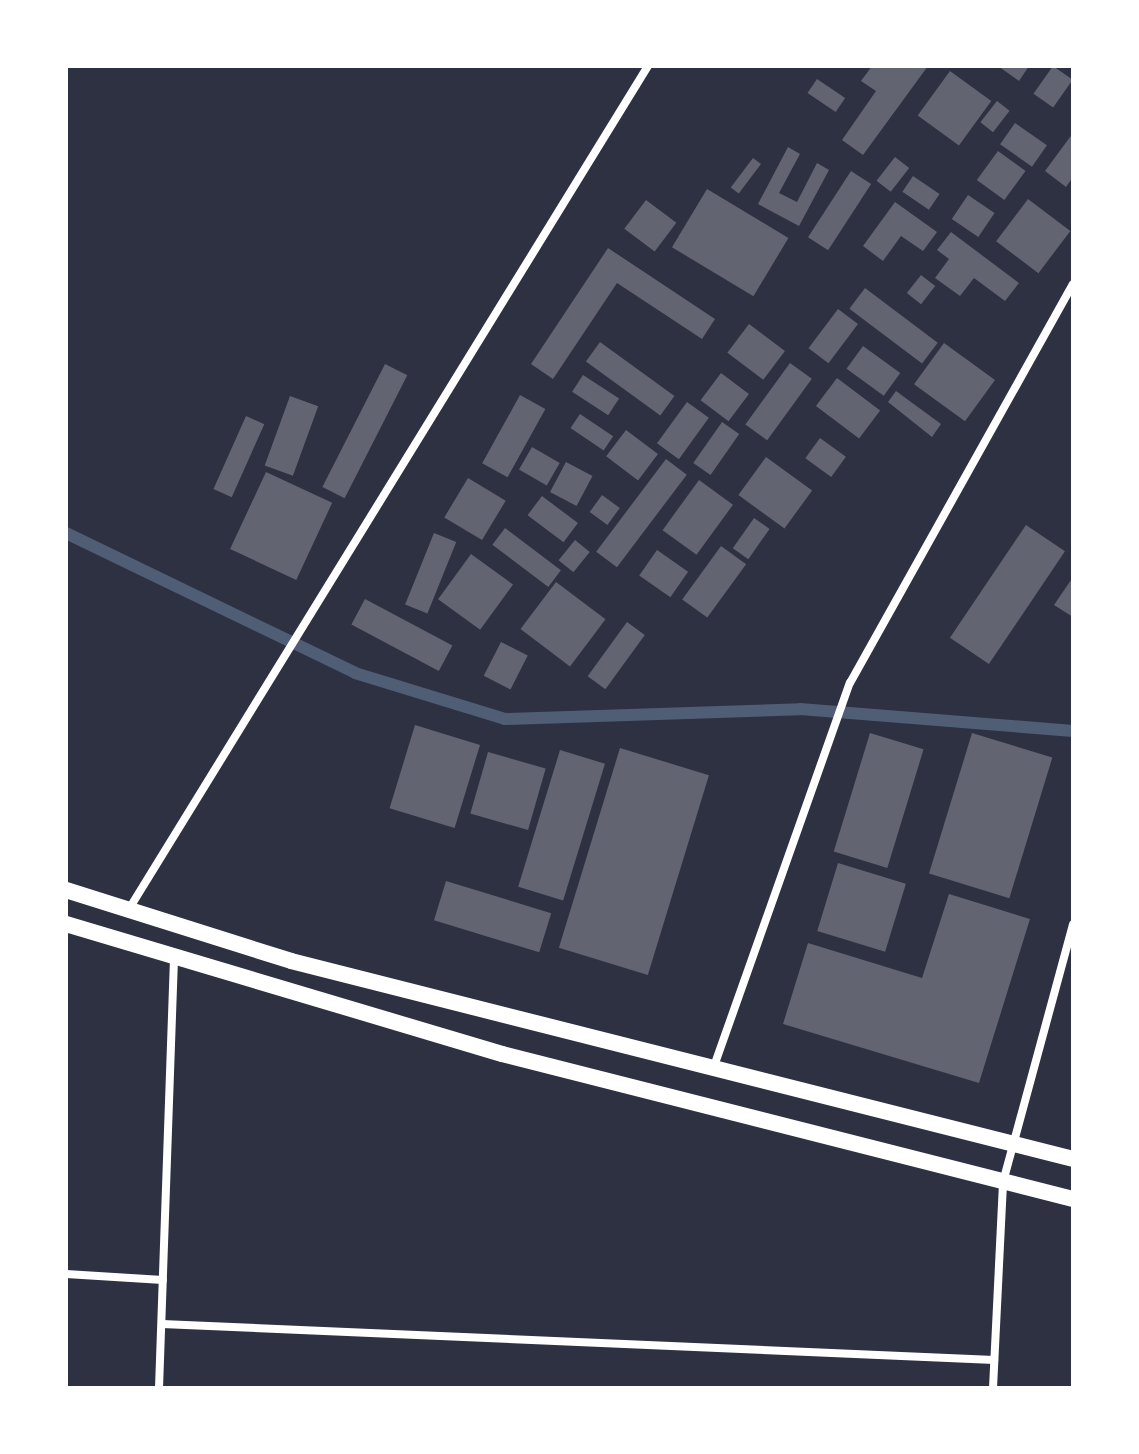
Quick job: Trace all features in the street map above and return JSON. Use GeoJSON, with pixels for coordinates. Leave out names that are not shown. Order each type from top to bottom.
{"type":"FeatureCollection","features":[{"type":"Feature","properties":{"kind":"main road"},"geometry":{"type":"LineString","coordinates":[[66,890],[291,961],[1073,1159]]}},
{"type":"Feature","properties":{"kind":"main road"},"geometry":{"type":"LineString","coordinates":[[66,924],[502,1054],[1073,1199]]}},
{"type":"Feature","properties":{"kind":"street"},"geometry":{"type":"LineString","coordinates":[[128,910],[648,66]]}},
{"type":"Feature","properties":{"kind":"street"},"geometry":{"type":"LineString","coordinates":[[713,1070],[850,683],[1073,284]]}},
{"type":"Feature","properties":{"kind":"street"},"geometry":{"type":"LineString","coordinates":[[993,1388],[1003,1182],[1073,924]]}},
{"type":"Feature","properties":{"kind":"street"},"geometry":{"type":"LineString","coordinates":[[159,1388],[174,957]]}},
{"type":"Feature","properties":{"kind":"street"},"geometry":{"type":"LineString","coordinates":[[66,1274],[163,1280]]}},
{"type":"Feature","properties":{"kind":"street"},"geometry":{"type":"LineString","coordinates":[[162,1324],[994,1360]]}},
{"type":"Feature","properties":{"kind":"building"},"geometry":{"type":"Polygon","coordinates":[[[872,66],[928,66],[863,155],[842,140],[876,91],[861,81],[872,66]]]}},
{"type":"Feature","properties":{"kind":"building"},"geometry":{"type":"Polygon","coordinates":[[[998,66],[1029,66],[1019,81],[998,66]]]}},
{"type":"Feature","properties":{"kind":"building"},"geometry":{"type":"Polygon","coordinates":[[[1053,66],[1073,80],[1053,108],[1033,94],[1053,66]]]}},
{"type":"Feature","properties":{"kind":"building"},"geometry":{"type":"Polygon","coordinates":[[[950,71],[991,101],[959,145],[918,115],[950,71]]]}},
{"type":"Feature","properties":{"kind":"building"},"geometry":{"type":"Polygon","coordinates":[[[817,79],[845,98],[836,112],[807,93],[817,79]]]}},
{"type":"Feature","properties":{"kind":"building"},"geometry":{"type":"Polygon","coordinates":[[[997,101],[1010,111],[993,132],[980,122],[997,101]]]}},
{"type":"Feature","properties":{"kind":"building"},"geometry":{"type":"Polygon","coordinates":[[[1015,123],[1047,145],[1032,167],[1000,144],[1015,123]]]}},
{"type":"Feature","properties":{"kind":"building"},"geometry":{"type":"Polygon","coordinates":[[[1073,133],[1073,177],[1066,187],[1045,171],[1073,133]]]}},
{"type":"Feature","properties":{"kind":"building"},"geometry":{"type":"Polygon","coordinates":[[[788,147],[800,154],[779,193],[797,202],[817,163],[829,170],[799,226],[758,204],[788,147]]]}},
{"type":"Feature","properties":{"kind":"building"},"geometry":{"type":"Polygon","coordinates":[[[998,151],[1026,171],[1004,200],[977,180],[998,151]]]}},
{"type":"Feature","properties":{"kind":"building"},"geometry":{"type":"Polygon","coordinates":[[[895,157],[909,168],[891,192],[877,181],[895,157]]]}},
{"type":"Feature","properties":{"kind":"building"},"geometry":{"type":"Polygon","coordinates":[[[753,158],[761,164],[739,194],[731,188],[753,158]]]}},
{"type":"Feature","properties":{"kind":"building"},"geometry":{"type":"Polygon","coordinates":[[[851,171],[871,184],[828,250],[808,237],[851,171]]]}},
{"type":"Feature","properties":{"kind":"building"},"geometry":{"type":"Polygon","coordinates":[[[913,176],[940,194],[929,210],[902,192],[913,176]]]}},
{"type":"Feature","properties":{"kind":"building"},"geometry":{"type":"Polygon","coordinates":[[[707,189],[788,238],[753,296],[672,247],[707,189]]]}},
{"type":"Feature","properties":{"kind":"building"},"geometry":{"type":"Polygon","coordinates":[[[968,195],[995,213],[978,237],[952,219],[968,195]]]}},
{"type":"Feature","properties":{"kind":"building"},"geometry":{"type":"Polygon","coordinates":[[[1028,199],[1070,231],[1038,273],[996,241],[1028,199]]]}},
{"type":"Feature","properties":{"kind":"building"},"geometry":{"type":"Polygon","coordinates":[[[646,200],[676,223],[655,252],[624,229],[646,200]]]}},
{"type":"Feature","properties":{"kind":"building"},"geometry":{"type":"Polygon","coordinates":[[[895,202],[937,232],[923,251],[901,236],[883,261],[863,246],[895,202]]]}},
{"type":"Feature","properties":{"kind":"building"},"geometry":{"type":"Polygon","coordinates":[[[951,232],[1019,283],[1005,301],[974,278],[960,296],[935,278],[949,259],[937,250],[951,232]]]}},
{"type":"Feature","properties":{"kind":"building"},"geometry":{"type":"Polygon","coordinates":[[[608,248],[715,319],[702,339],[617,283],[553,379],[531,364],[608,248]]]}},
{"type":"Feature","properties":{"kind":"building"},"geometry":{"type":"Polygon","coordinates":[[[921,275],[935,286],[921,304],[907,293],[921,275]]]}},
{"type":"Feature","properties":{"kind":"building"},"geometry":{"type":"Polygon","coordinates":[[[865,288],[938,343],[922,364],[849,309],[865,288]]]}},
{"type":"Feature","properties":{"kind":"building"},"geometry":{"type":"Polygon","coordinates":[[[838,309],[858,324],[828,363],[809,348],[838,309]]]}},
{"type":"Feature","properties":{"kind":"building"},"geometry":{"type":"Polygon","coordinates":[[[749,324],[785,351],[763,380],[727,353],[749,324]]]}},
{"type":"Feature","properties":{"kind":"building"},"geometry":{"type":"Polygon","coordinates":[[[600,342],[674,396],[660,415],[586,361],[600,342]]]}},
{"type":"Feature","properties":{"kind":"building"},"geometry":{"type":"Polygon","coordinates":[[[944,343],[995,380],[965,421],[914,384],[944,343]]]}},
{"type":"Feature","properties":{"kind":"building"},"geometry":{"type":"Polygon","coordinates":[[[863,346],[900,373],[884,396],[847,369],[863,346]]]}},
{"type":"Feature","properties":{"kind":"building"},"geometry":{"type":"Polygon","coordinates":[[[790,363],[812,379],[767,440],[745,424],[790,363]]]}},
{"type":"Feature","properties":{"kind":"building"},"geometry":{"type":"Polygon","coordinates":[[[385,364],[407,375],[345,498],[322,487],[385,364]]]}},
{"type":"Feature","properties":{"kind":"building"},"geometry":{"type":"Polygon","coordinates":[[[721,373],[749,394],[728,421],[701,400],[721,373]]]}},
{"type":"Feature","properties":{"kind":"building"},"geometry":{"type":"Polygon","coordinates":[[[583,375],[619,398],[608,415],[572,392],[583,375]]]}},
{"type":"Feature","properties":{"kind":"building"},"geometry":{"type":"Polygon","coordinates":[[[837,378],[880,410],[859,438],[816,406],[837,378]]]}},
{"type":"Feature","properties":{"kind":"building"},"geometry":{"type":"Polygon","coordinates":[[[896,391],[941,424],[932,437],[888,402],[896,391]]]}},
{"type":"Feature","properties":{"kind":"building"},"geometry":{"type":"Polygon","coordinates":[[[520,395],[545,409],[508,477],[482,463],[520,395]]]}},
{"type":"Feature","properties":{"kind":"building"},"geometry":{"type":"Polygon","coordinates":[[[290,396],[318,406],[293,476],[265,466],[290,396]]]}},
{"type":"Feature","properties":{"kind":"building"},"geometry":{"type":"Polygon","coordinates":[[[687,402],[709,418],[679,459],[657,443],[687,402]]]}},
{"type":"Feature","properties":{"kind":"building"},"geometry":{"type":"Polygon","coordinates":[[[580,414],[613,436],[604,450],[570,428],[580,414]]]}},
{"type":"Feature","properties":{"kind":"building"},"geometry":{"type":"Polygon","coordinates":[[[246,416],[264,424],[232,497],[213,489],[246,416]]]}},
{"type":"Feature","properties":{"kind":"building"},"geometry":{"type":"Polygon","coordinates":[[[722,422],[739,434],[711,475],[693,463],[722,422]]]}},
{"type":"Feature","properties":{"kind":"building"},"geometry":{"type":"Polygon","coordinates":[[[626,430],[658,454],[638,480],[606,456],[626,430]]]}},
{"type":"Feature","properties":{"kind":"building"},"geometry":{"type":"Polygon","coordinates":[[[820,438],[846,457],[831,477],[805,458],[820,438]]]}},
{"type":"Feature","properties":{"kind":"building"},"geometry":{"type":"Polygon","coordinates":[[[532,447],[560,463],[547,486],[519,470],[532,447]]]}},
{"type":"Feature","properties":{"kind":"building"},"geometry":{"type":"Polygon","coordinates":[[[766,457],[812,491],[784,529],[738,495],[766,457]]]}},
{"type":"Feature","properties":{"kind":"building"},"geometry":{"type":"Polygon","coordinates":[[[666,459],[687,475],[617,567],[596,552],[666,459]]]}},
{"type":"Feature","properties":{"kind":"building"},"geometry":{"type":"Polygon","coordinates":[[[566,462],[592,476],[577,506],[550,492],[566,462]]]}},
{"type":"Feature","properties":{"kind":"building"},"geometry":{"type":"Polygon","coordinates":[[[266,472],[332,503],[296,580],[230,549],[266,472]]]}},
{"type":"Feature","properties":{"kind":"building"},"geometry":{"type":"Polygon","coordinates":[[[468,478],[506,501],[482,540],[444,517],[468,478]]]}},
{"type":"Feature","properties":{"kind":"building"},"geometry":{"type":"Polygon","coordinates":[[[699,480],[733,505],[697,555],[663,530],[699,480]]]}},
{"type":"Feature","properties":{"kind":"building"},"geometry":{"type":"Polygon","coordinates":[[[602,495],[620,508],[607,525],[590,512],[602,495]]]}},
{"type":"Feature","properties":{"kind":"building"},"geometry":{"type":"Polygon","coordinates":[[[542,496],[578,523],[563,542],[528,515],[542,496]]]}},
{"type":"Feature","properties":{"kind":"building"},"geometry":{"type":"Polygon","coordinates":[[[754,518],[770,529],[748,559],[733,548],[754,518]]]}},
{"type":"Feature","properties":{"kind":"building"},"geometry":{"type":"Polygon","coordinates":[[[1026,525],[1065,551],[989,664],[950,638],[1026,525]]]}},
{"type":"Feature","properties":{"kind":"building"},"geometry":{"type":"Polygon","coordinates":[[[505,528],[561,570],[548,587],[492,545],[505,528]]]}},
{"type":"Feature","properties":{"kind":"building"},"geometry":{"type":"Polygon","coordinates":[[[434,533],[456,542],[427,613],[405,604],[434,533]]]}},
{"type":"Feature","properties":{"kind":"building"},"geometry":{"type":"Polygon","coordinates":[[[575,540],[590,552],[573,572],[559,560],[575,540]]]}},
{"type":"Feature","properties":{"kind":"building"},"geometry":{"type":"Polygon","coordinates":[[[721,546],[746,564],[707,618],[682,599],[721,546]]]}},
{"type":"Feature","properties":{"kind":"building"},"geometry":{"type":"Polygon","coordinates":[[[657,550],[688,572],[670,597],[639,575],[657,550]]]}},
{"type":"Feature","properties":{"kind":"building"},"geometry":{"type":"Polygon","coordinates":[[[471,554],[513,585],[480,630],[438,599],[471,554]]]}},
{"type":"Feature","properties":{"kind":"building"},"geometry":{"type":"Polygon","coordinates":[[[1073,577],[1073,617],[1054,605],[1073,577]]]}},
{"type":"Feature","properties":{"kind":"building"},"geometry":{"type":"Polygon","coordinates":[[[556,582],[606,619],[570,666],[520,629],[556,582]]]}},
{"type":"Feature","properties":{"kind":"building"},"geometry":{"type":"Polygon","coordinates":[[[365,599],[452,645],[439,671],[351,625],[365,599]]]}},
{"type":"Feature","properties":{"kind":"building"},"geometry":{"type":"Polygon","coordinates":[[[627,622],[645,635],[605,689],[588,676],[627,622]]]}},
{"type":"Feature","properties":{"kind":"building"},"geometry":{"type":"Polygon","coordinates":[[[501,642],[528,656],[510,689],[484,676],[501,642]]]}},
{"type":"Feature","properties":{"kind":"building"},"geometry":{"type":"Polygon","coordinates":[[[415,725],[480,745],[455,828],[390,808],[415,725]]]}},
{"type":"Feature","properties":{"kind":"building"},"geometry":{"type":"Polygon","coordinates":[[[870,733],[924,749],[887,868],[834,852],[870,733]]]}},
{"type":"Feature","properties":{"kind":"building"},"geometry":{"type":"Polygon","coordinates":[[[972,733],[1052,758],[1009,898],[929,874],[972,733]]]}},
{"type":"Feature","properties":{"kind":"building"},"geometry":{"type":"Polygon","coordinates":[[[620,748],[709,775],[648,975],[559,948],[620,748]]]}},
{"type":"Feature","properties":{"kind":"building"},"geometry":{"type":"Polygon","coordinates":[[[560,750],[605,764],[563,900],[518,887],[560,750]]]}},
{"type":"Feature","properties":{"kind":"building"},"geometry":{"type":"Polygon","coordinates":[[[488,752],[546,769],[528,830],[470,814],[488,752]]]}},
{"type":"Feature","properties":{"kind":"building"},"geometry":{"type":"Polygon","coordinates":[[[838,863],[906,884],[885,952],[817,931],[838,863]]]}},
{"type":"Feature","properties":{"kind":"building"},"geometry":{"type":"Polygon","coordinates":[[[446,881],[551,913],[539,952],[434,920],[446,881]]]}},
{"type":"Feature","properties":{"kind":"building"},"geometry":{"type":"Polygon","coordinates":[[[949,894],[1030,919],[979,1083],[783,1024],[808,943],[922,978],[949,894]]]}},
{"type":"Feature","properties":{"kind":"waterway"},"geometry":{"type":"LineString","coordinates":[[66,533],[355,673],[505,719],[800,709],[1073,731]]}}]}
